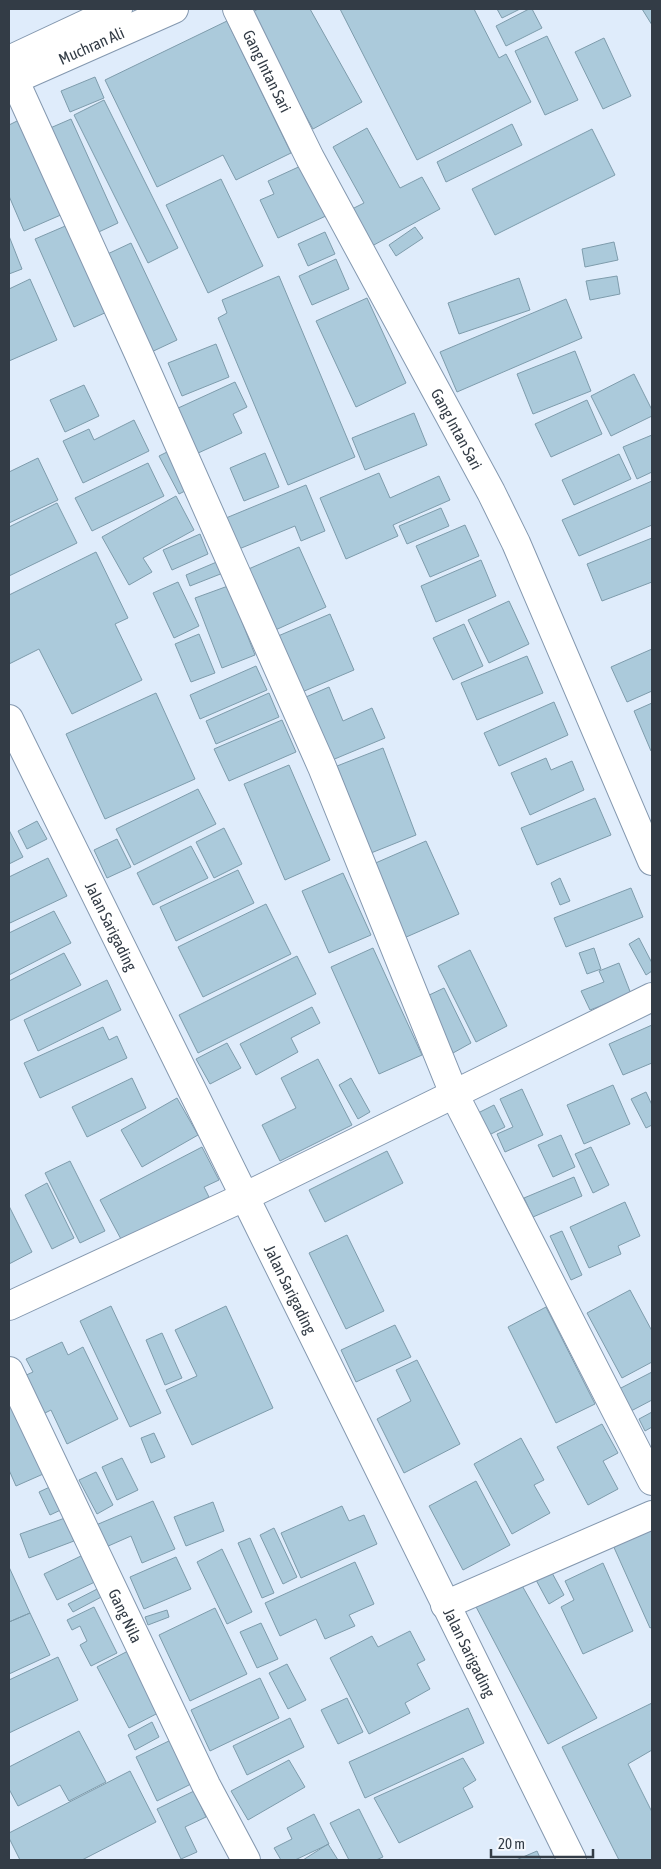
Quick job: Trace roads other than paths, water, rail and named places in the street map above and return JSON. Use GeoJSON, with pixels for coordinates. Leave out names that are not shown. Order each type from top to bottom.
{"type":"FeatureCollection","features":[{"type":"Feature","properties":{"kind":"street","name":"Muchran Ali"},"geometry":{"type":"LineString","coordinates":[[10,72],[118,9]]}},
{"type":"Feature","properties":{"kind":"street","name":"Muchran Ali"},"geometry":{"type":"LineString","coordinates":[[10,72],[174,9]]}},
{"type":"Feature","properties":{"kind":"street","name":"Gang Intan Sari"},"geometry":{"type":"LineString","coordinates":[[237,9],[310,158],[491,492],[516,543],[652,861]]}},
{"type":"Feature","properties":{"kind":"street"},"geometry":{"type":"LineString","coordinates":[[10,72],[322,767],[454,1094],[652,1482]]}},
{"type":"Feature","properties":{"kind":"street","name":"Jalan Sarigading"},"geometry":{"type":"LineString","coordinates":[[9,719],[572,1860]]}},
{"type":"Feature","properties":{"kind":"street"},"geometry":{"type":"LineString","coordinates":[[9,1306],[244,1197],[652,997]]}},
{"type":"Feature","properties":{"kind":"street","name":"Gang Nila"},"geometry":{"type":"LineString","coordinates":[[9,1371],[206,1786],[246,1860]]}},
{"type":"Feature","properties":{"kind":"street"},"geometry":{"type":"LineString","coordinates":[[445,1605],[652,1515]]}}]}
